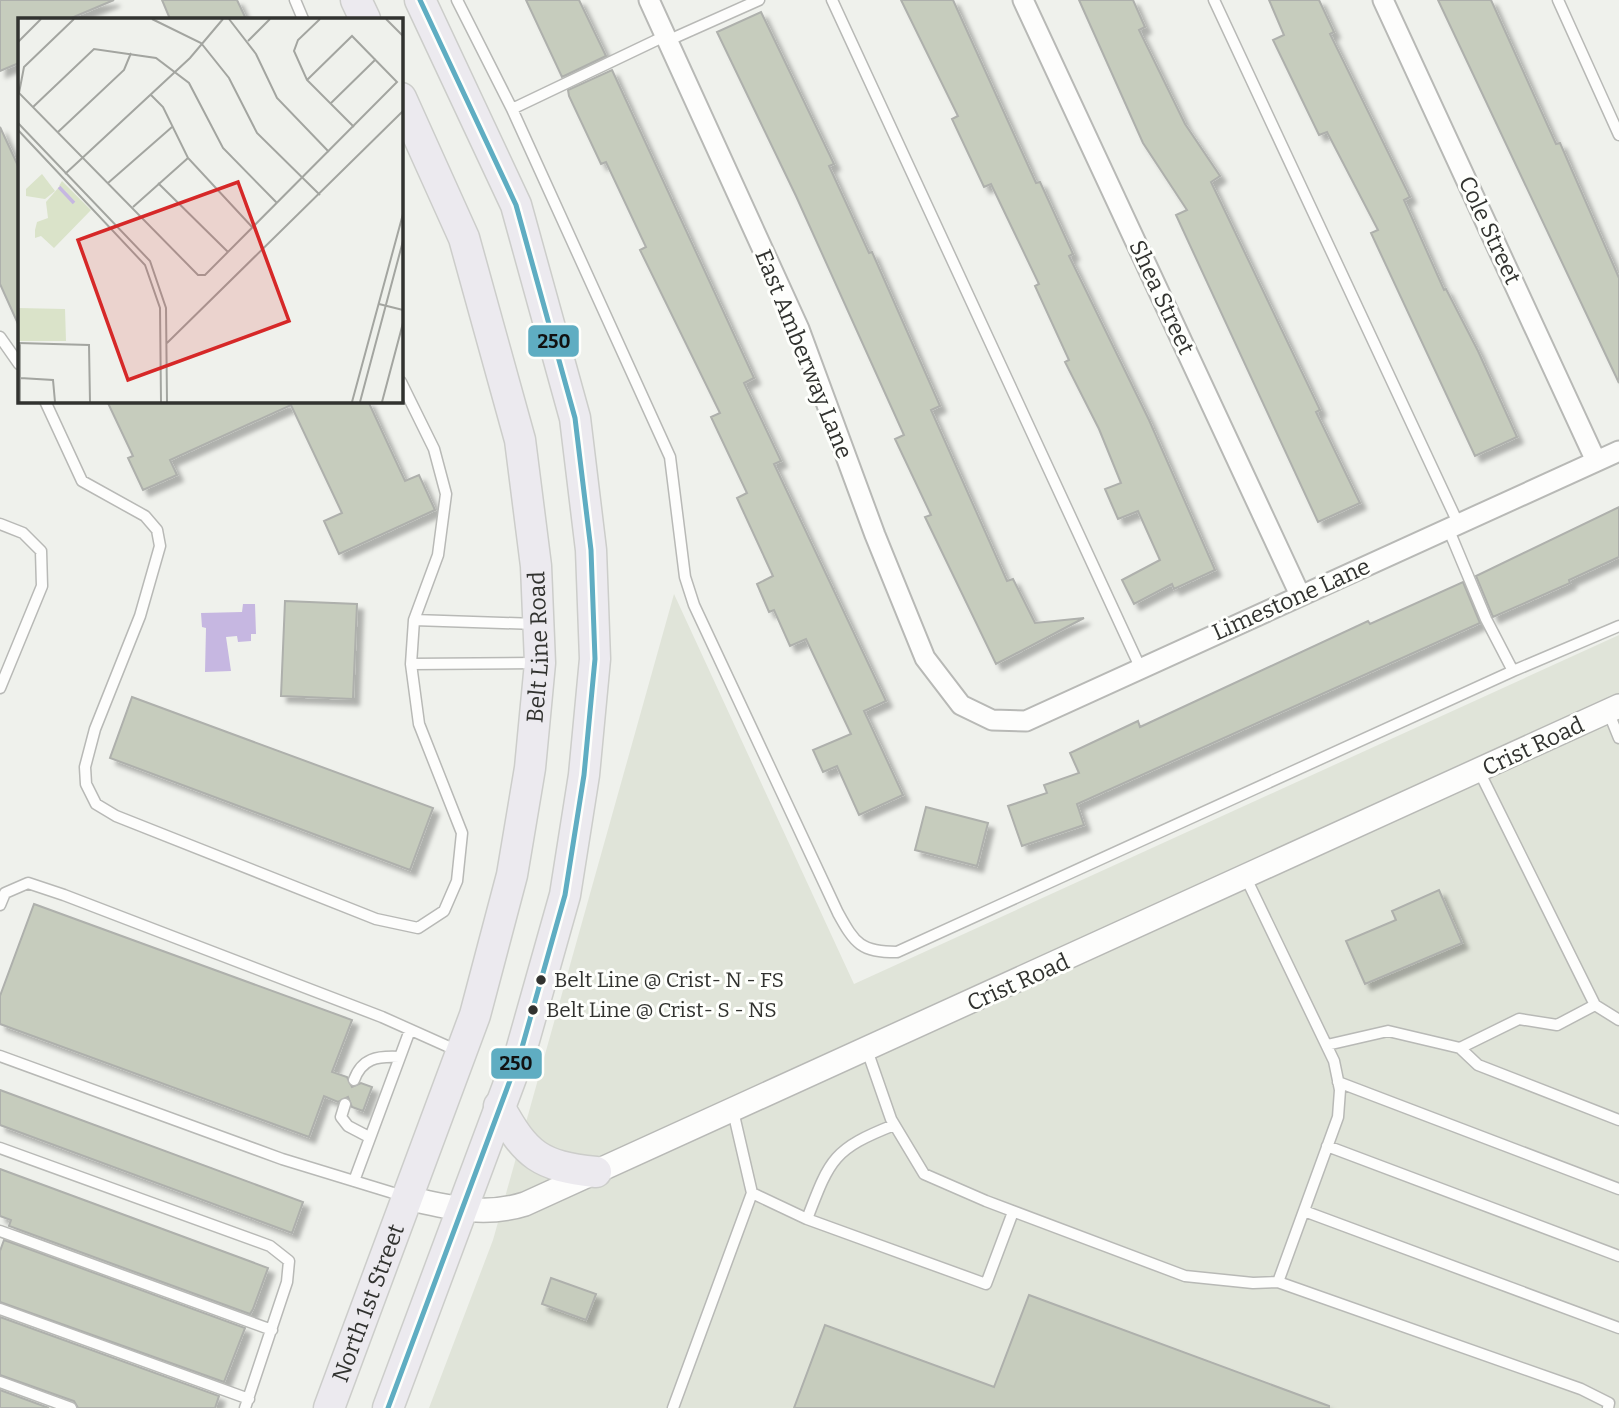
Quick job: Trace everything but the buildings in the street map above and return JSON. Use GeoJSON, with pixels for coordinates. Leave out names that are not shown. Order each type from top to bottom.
{"type":"FeatureCollection","features":[{"type":"Feature","properties":{"kind":"main road"},"geometry":{"type":"LineString","coordinates":[[356,0],[365,18]]}},
{"type":"Feature","properties":{"kind":"main road"},"geometry":{"type":"LineString","coordinates":[[388,1408],[521,1051],[565,895],[580,802],[595,659],[591,550],[575,418],[516,205],[420,0]]}},
{"type":"Feature","properties":{"kind":"main road","name":"Belt Line Road"},"geometry":{"type":"LineString","coordinates":[[402,100],[464,238],[520,440],[536,566],[540,663],[530,768],[513,875],[475,1015],[407,1198]]}},
{"type":"Feature","properties":{"kind":"main road"},"geometry":{"type":"LineString","coordinates":[[499,1106],[517,1139],[538,1159],[562,1168],[596,1172]]}},
{"type":"Feature","properties":{"kind":"main road","name":"North 1st Street"},"geometry":{"type":"LineString","coordinates":[[329,1408],[407,1198]]}},
{"type":"Feature","properties":{"kind":"street","name":"East Amberway Lane"},"geometry":{"type":"LineString","coordinates":[[649,0],[799,329],[875,535],[925,658],[961,705]]}},
{"type":"Feature","properties":{"kind":"street","name":"Shea Street"},"geometry":{"type":"LineString","coordinates":[[1023,0],[1300,595]]}},
{"type":"Feature","properties":{"kind":"street","name":"Cole Street"},"geometry":{"type":"LineString","coordinates":[[1383,0],[1596,461]]}},
{"type":"Feature","properties":{"kind":"street","name":"Limestone Lane"},"geometry":{"type":"LineString","coordinates":[[961,705],[992,720],[1026,722],[1140,667],[1619,451]]}},
{"type":"Feature","properties":{"kind":"street","name":"Crist Road"},"geometry":{"type":"LineString","coordinates":[[407,1198],[461,1210],[502,1212],[733,1111],[1613,709]]}},
{"type":"Feature","properties":{"kind":"lane"},"geometry":{"type":"LineString","coordinates":[[295,0],[303,18]]}},
{"type":"Feature","properties":{"kind":"lane"},"geometry":{"type":"LineString","coordinates":[[457,0],[512,108],[670,457],[685,577],[694,605],[838,913],[851,937],[872,952],[897,952],[1513,671],[1619,626]]}},
{"type":"Feature","properties":{"kind":"lane"},"geometry":{"type":"LineString","coordinates":[[512,108],[759,0]]}},
{"type":"Feature","properties":{"kind":"lane"},"geometry":{"type":"LineString","coordinates":[[832,0],[1140,667]]}},
{"type":"Feature","properties":{"kind":"lane"},"geometry":{"type":"LineString","coordinates":[[1214,0],[1453,525],[1486,618],[1513,671]]}},
{"type":"Feature","properties":{"kind":"lane"},"geometry":{"type":"LineString","coordinates":[[1558,0],[1619,135]]}},
{"type":"Feature","properties":{"kind":"lane"},"geometry":{"type":"LineString","coordinates":[[0,337],[18,363]]}},
{"type":"Feature","properties":{"kind":"lane"},"geometry":{"type":"LineString","coordinates":[[45,402],[82,481],[145,516],[157,530],[160,546],[140,616],[95,729],[85,767],[86,784],[96,804],[116,816],[376,919],[418,928],[444,911],[457,881],[462,833],[419,724],[411,664],[414,620],[438,555],[446,495],[434,449],[402,384]]}},
{"type":"Feature","properties":{"kind":"lane"},"geometry":{"type":"LineString","coordinates":[[0,524],[23,533],[41,551],[42,586],[0,688]]}},
{"type":"Feature","properties":{"kind":"lane"},"geometry":{"type":"LineString","coordinates":[[414,620],[538,624]]}},
{"type":"Feature","properties":{"kind":"lane"},"geometry":{"type":"LineString","coordinates":[[411,664],[540,663]]}},
{"type":"Feature","properties":{"kind":"lane"},"geometry":{"type":"LineString","coordinates":[[1613,709],[1619,738]]}},
{"type":"Feature","properties":{"kind":"lane"},"geometry":{"type":"LineString","coordinates":[[1479,771],[1595,1005],[1619,1020]]}},
{"type":"Feature","properties":{"kind":"lane"},"geometry":{"type":"LineString","coordinates":[[1246,878],[1326,1045],[1338,1082],[1338,1117],[1278,1282]]}},
{"type":"Feature","properties":{"kind":"lane"},"geometry":{"type":"LineString","coordinates":[[0,905],[5,893],[28,883],[410,1030],[460,1052]]}},
{"type":"Feature","properties":{"kind":"lane"},"geometry":{"type":"LineString","coordinates":[[1460,1048],[1519,1019],[1557,1025],[1595,1005]]}},
{"type":"Feature","properties":{"kind":"lane"},"geometry":{"type":"LineString","coordinates":[[355,1181],[410,1030]]}},
{"type":"Feature","properties":{"kind":"lane"},"geometry":{"type":"LineString","coordinates":[[1326,1045],[1388,1031],[1460,1048],[1478,1065],[1619,1120]]}},
{"type":"Feature","properties":{"kind":"lane"},"geometry":{"type":"LineString","coordinates":[[867,1050],[894,1125],[924,1174],[1013,1212],[1185,1276],[1253,1283],[1278,1282],[1581,1389],[1609,1403],[1608,1408]]}},
{"type":"Feature","properties":{"kind":"lane"},"geometry":{"type":"LineString","coordinates":[[0,1056],[282,1159],[407,1198]]}},
{"type":"Feature","properties":{"kind":"lane"},"geometry":{"type":"LineString","coordinates":[[354,1080],[359,1066],[377,1056],[399,1057]]}},
{"type":"Feature","properties":{"kind":"lane"},"geometry":{"type":"LineString","coordinates":[[1338,1082],[1619,1189]]}},
{"type":"Feature","properties":{"kind":"lane"},"geometry":{"type":"LineString","coordinates":[[345,1104],[341,1117],[348,1126],[369,1137]]}},
{"type":"Feature","properties":{"kind":"lane"},"geometry":{"type":"LineString","coordinates":[[673,1408],[752,1193],[733,1111]]}},
{"type":"Feature","properties":{"kind":"lane"},"geometry":{"type":"LineString","coordinates":[[807,1219],[827,1168],[842,1151],[859,1139],[894,1125]]}},
{"type":"Feature","properties":{"kind":"lane"},"geometry":{"type":"LineString","coordinates":[[1328,1146],[1619,1256]]}},
{"type":"Feature","properties":{"kind":"lane"},"geometry":{"type":"LineString","coordinates":[[0,1148],[270,1246],[289,1261],[287,1282],[247,1404],[0,1309]]}},
{"type":"Feature","properties":{"kind":"lane"},"geometry":{"type":"LineString","coordinates":[[752,1193],[807,1219],[986,1283],[1013,1212]]}},
{"type":"Feature","properties":{"kind":"lane"},"geometry":{"type":"LineString","coordinates":[[1304,1212],[1619,1328]]}},
{"type":"Feature","properties":{"kind":"lane"},"geometry":{"type":"LineString","coordinates":[[0,1231],[272,1330]]}},
{"type":"Feature","properties":{"kind":"lane"},"geometry":{"type":"LineString","coordinates":[[0,1382],[71,1408]]}},
{"type":"Feature","properties":{"kind":"shaded area"},"geometry":{"type":"Polygon","coordinates":[[[674,594],[854,984],[1619,635],[1619,1408],[429,1408],[493,1240],[674,594]]]}},
{"type":"Feature","properties":{"kind":"shaded area"},"geometry":{"type":"Polygon","coordinates":[[[243,604],[255,604],[256,634],[251,634],[251,641],[238,642],[237,636],[226,637],[231,671],[205,672],[206,628],[202,627],[201,613],[242,612],[243,604]]]}},
{"type":"Feature","properties":{"kind":"transit line","name":"250"},"geometry":{"type":"LineString","coordinates":[[388,1408],[521,1051],[565,895],[584,775],[595,659],[591,550],[575,418],[516,205],[420,0]]}},
{"type":"Feature","properties":{"kind":"place","name":"Belt Line @ Crist- N - FS"},"geometry":{"type":"Point","coordinates":[541,980]}},
{"type":"Feature","properties":{"kind":"place","name":"Belt Line @ Crist- S - NS"},"geometry":{"type":"Point","coordinates":[533,1010]}}]}
